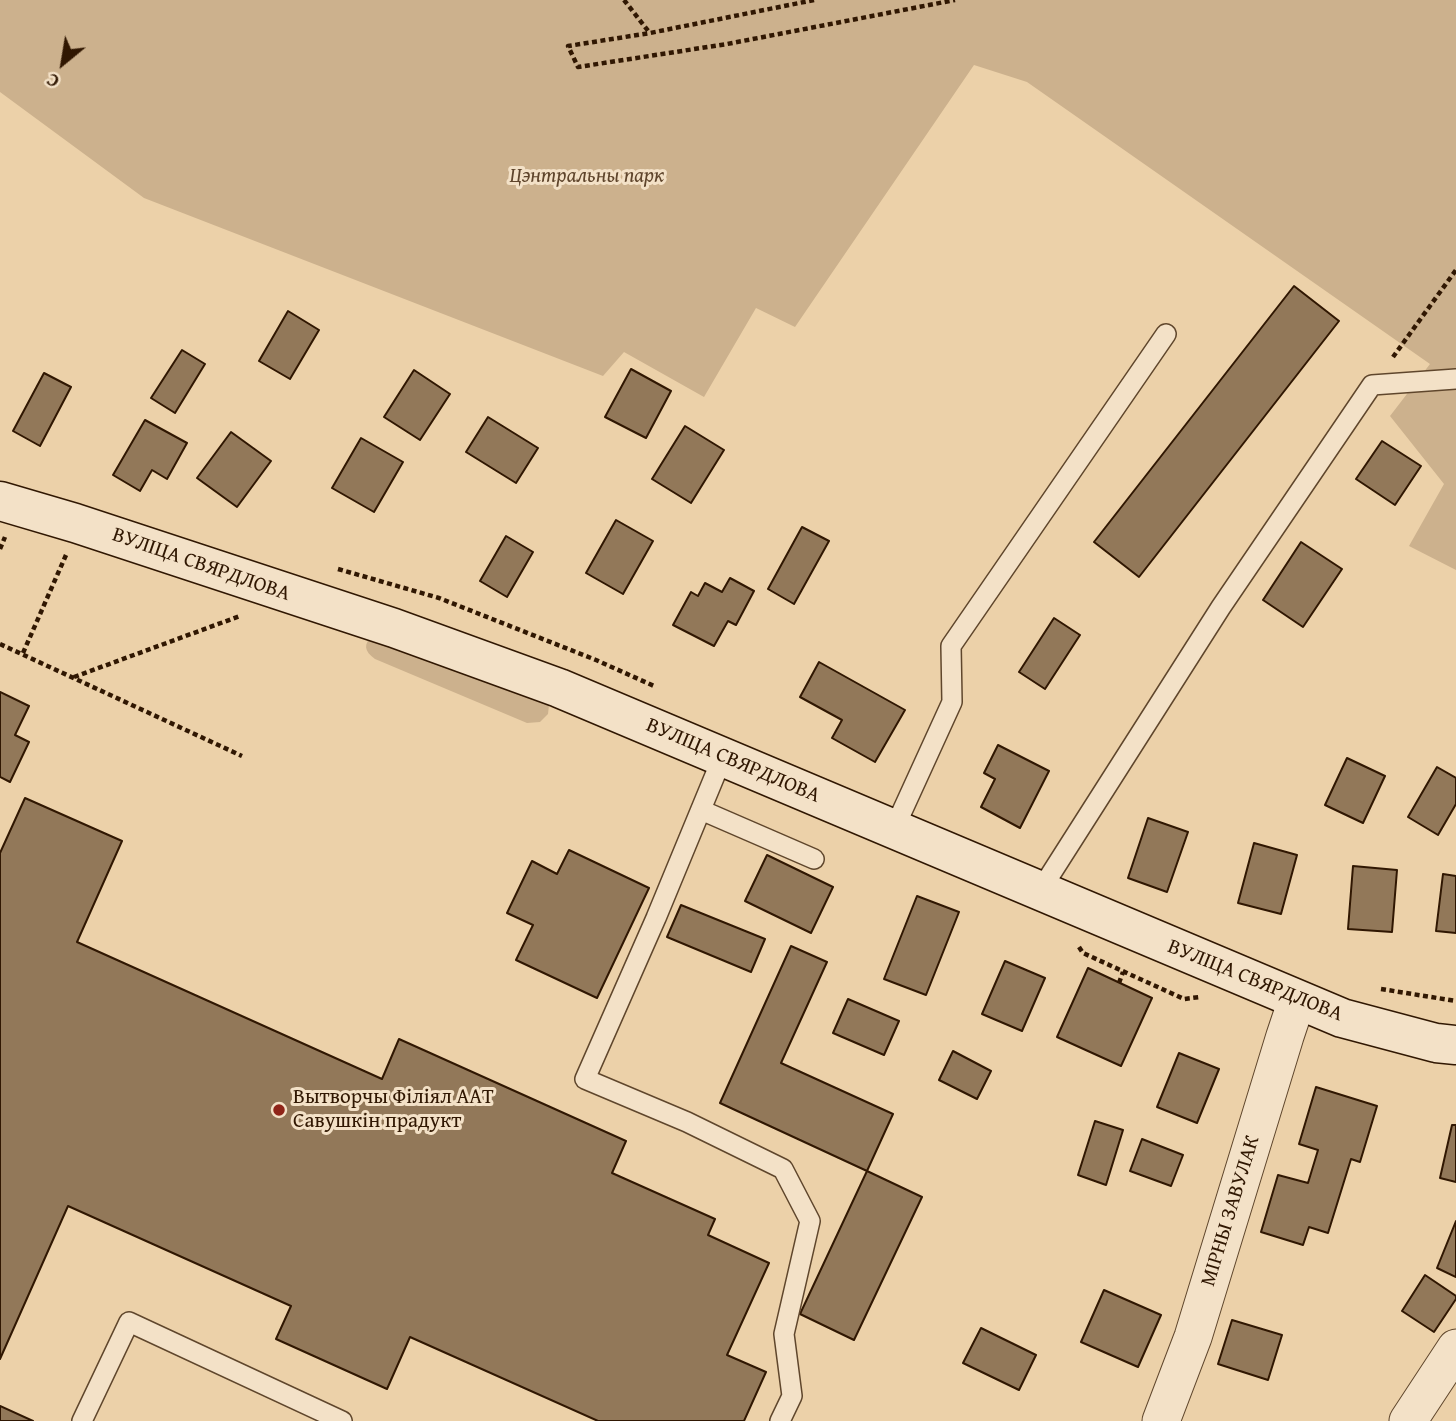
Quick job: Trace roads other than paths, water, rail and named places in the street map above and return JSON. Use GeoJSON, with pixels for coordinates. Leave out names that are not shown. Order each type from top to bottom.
{"type":"FeatureCollection","features":[{"type":"Feature","properties":{"kind":"main road","name":"ВУЛІЦА СВЯРДЛОВА"},"geometry":{"type":"LineString","coordinates":[[2,519],[75,523],[394,628],[559,688],[1342,1018],[1436,1043],[1456,1045]]}},
{"type":"Feature","properties":{"kind":"street","name":"МІРНЫ ЗАВУЛАК"},"geometry":{"type":"LineString","coordinates":[[1161,1421],[1193,1337],[1297,1000]]}},
{"type":"Feature","properties":{"kind":"street"},"geometry":{"type":"LineString","coordinates":[[1408,1421],[1456,1348]]}},
{"type":"Feature","properties":{"kind":"lane"},"geometry":{"type":"LineString","coordinates":[[894,829],[952,702],[951,646],[1166,334]]}},
{"type":"Feature","properties":{"kind":"lane"},"geometry":{"type":"LineString","coordinates":[[1040,891],[1221,607],[1373,385],[1456,379]]}},
{"type":"Feature","properties":{"kind":"lane"},"geometry":{"type":"LineString","coordinates":[[723,756],[585,1079],[687,1122],[783,1169],[810,1221],[784,1334],[792,1396],[780,1421]]}},
{"type":"Feature","properties":{"kind":"lane"},"geometry":{"type":"LineString","coordinates":[[701,810],[814,859]]}},
{"type":"Feature","properties":{"kind":"lane"},"geometry":{"type":"LineString","coordinates":[[82,1421],[130,1322],[342,1421]]}},
{"type":"Feature","properties":{"kind":"place","name":"Вытворчы Філіял ААТ Савушкін прадукт"},"geometry":{"type":"Point","coordinates":[279,1110]}},
{"type":"Feature","properties":{"kind":"park label","name":"Цэнтральны парк"},"geometry":{"type":"Point","coordinates":[587,177]}}]}
